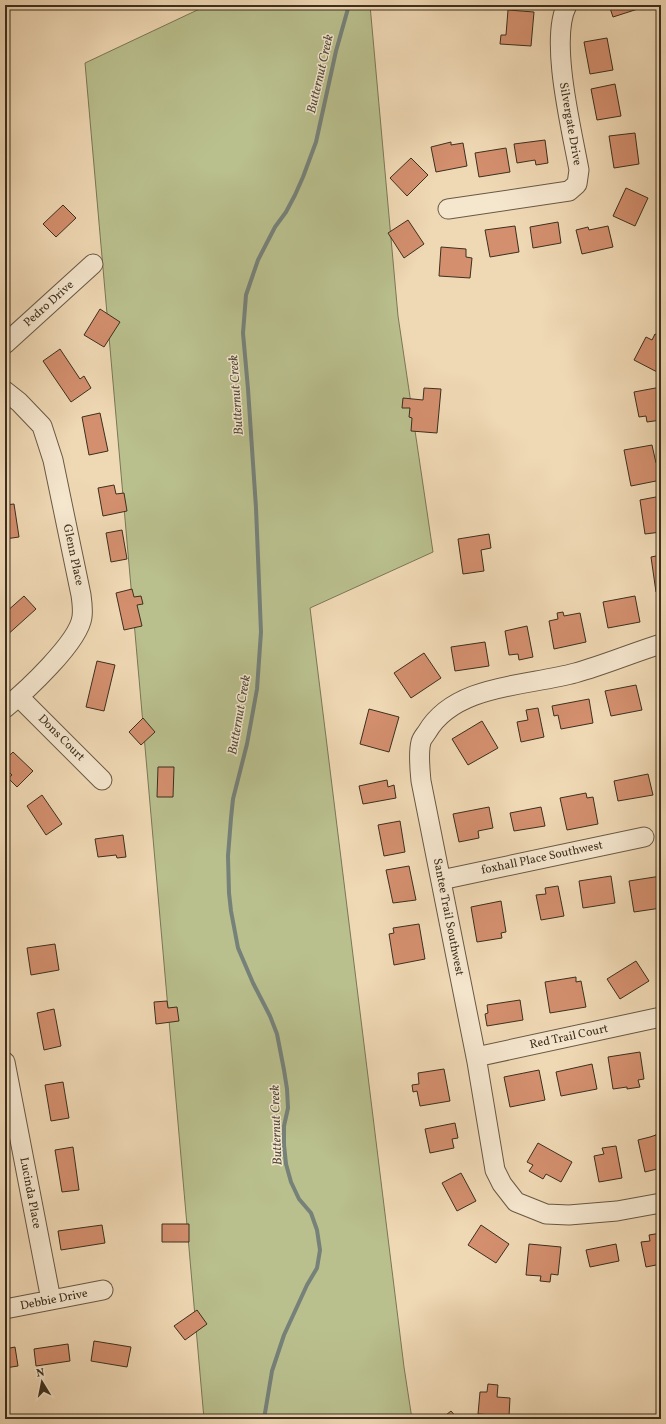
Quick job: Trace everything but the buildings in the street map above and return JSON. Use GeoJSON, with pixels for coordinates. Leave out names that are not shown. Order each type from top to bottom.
{"type":"FeatureCollection","features":[{"type":"Feature","properties":{"kind":"street","name":"Silvergate Drive"},"geometry":{"type":"LineString","coordinates":[[448,209],[569,191],[577,184],[579,170],[560,67],[561,25],[567,5]]}},
{"type":"Feature","properties":{"kind":"street","name":"Pedro Drive"},"geometry":{"type":"LineString","coordinates":[[5,344],[93,264]]}},
{"type":"Feature","properties":{"kind":"street","name":"Glenn Place"},"geometry":{"type":"LineString","coordinates":[[5,391],[19,402],[42,426],[53,460],[81,595],[82,617],[77,633],[60,654],[12,702]]}},
{"type":"Feature","properties":{"kind":"street","name":"Santee Trail Southwest"},"geometry":{"type":"LineString","coordinates":[[661,644],[574,673],[492,690],[464,700],[445,711],[432,724],[421,742],[419,764],[440,880],[476,1057],[495,1170],[502,1184],[516,1202],[546,1214],[569,1215],[617,1211],[661,1203]]}},
{"type":"Feature","properties":{"kind":"street","name":"Dons Court"},"geometry":{"type":"LineString","coordinates":[[12,702],[102,780]]}},
{"type":"Feature","properties":{"kind":"street","name":"foxhall Place Southwest"},"geometry":{"type":"LineString","coordinates":[[440,880],[644,837]]}},
{"type":"Feature","properties":{"kind":"street","name":"Red Trail Court"},"geometry":{"type":"LineString","coordinates":[[476,1057],[661,1017]]}},
{"type":"Feature","properties":{"kind":"street","name":"Lucinda Place"},"geometry":{"type":"LineString","coordinates":[[5,1062],[51,1300]]}},
{"type":"Feature","properties":{"kind":"street","name":"Debbie Drive"},"geometry":{"type":"LineString","coordinates":[[5,1310],[103,1290]]}},
{"type":"Feature","properties":{"kind":"green space"},"geometry":{"type":"Polygon","coordinates":[[[208,5],[370,5],[398,316],[433,552],[310,608],[404,1367],[412,1419],[204,1419],[85,63],[208,5]]]}},
{"type":"Feature","properties":{"kind":"waterway","name":"Butternut Creek"},"geometry":{"type":"LineString","coordinates":[[264,1419],[272,1371],[284,1335],[307,1285],[317,1268],[320,1250],[317,1230],[311,1213],[299,1199],[291,1182],[286,1164],[284,1126],[288,1108],[287,1089],[277,1034],[238,948],[229,893],[228,856],[233,799],[247,744],[257,689],[261,632],[256,508],[243,333],[246,295],[258,260],[275,227],[286,212],[295,195],[316,142],[336,51],[349,5]]}}]}
